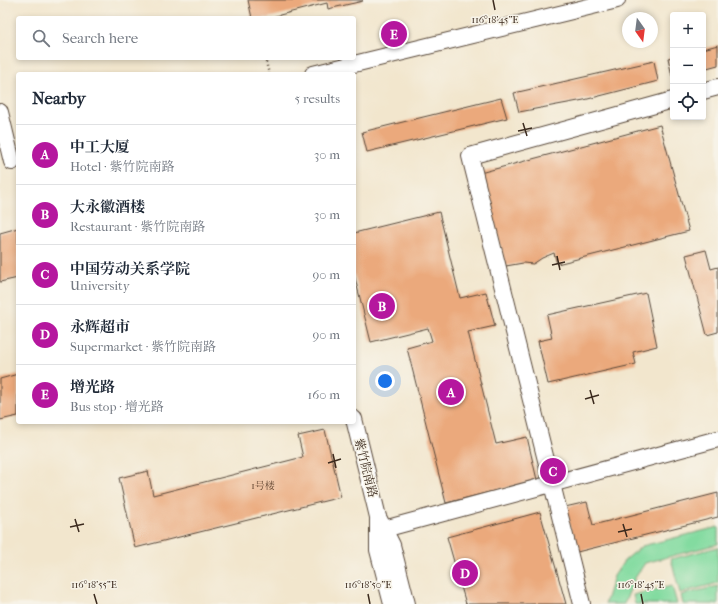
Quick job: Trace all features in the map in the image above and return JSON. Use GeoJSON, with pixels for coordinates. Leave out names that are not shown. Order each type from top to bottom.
{"type":"FeatureCollection","features":[{"type":"Feature","properties":{"kind":"street"},"geometry":{"type":"LineString","coordinates":[[321,72],[617,0]]}},
{"type":"Feature","properties":{"kind":"street"},"geometry":{"type":"LineString","coordinates":[[706,90],[718,87]]}},
{"type":"Feature","properties":{"kind":"street"},"geometry":{"type":"LineString","coordinates":[[582,604],[470,156],[670,101]]}},
{"type":"Feature","properties":{"kind":"street"},"geometry":{"type":"LineString","coordinates":[[0,112],[10,162]]}},
{"type":"Feature","properties":{"kind":"street","name":"紫竹院南路"},"geometry":{"type":"LineString","coordinates":[[355,424],[381,523],[392,544],[407,604]]}},
{"type":"Feature","properties":{"kind":"street"},"geometry":{"type":"LineString","coordinates":[[381,523],[552,483],[718,439]]}},
{"type":"Feature","properties":{"kind":"street","name":"紫竹院南路"},"geometry":{"type":"LineString","coordinates":[[381,523],[378,550],[392,604]]}},
{"type":"Feature","properties":{"kind":"path"},"geometry":{"type":"LineString","coordinates":[[266,60],[268,72]]}},
{"type":"Feature","properties":{"kind":"green space"},"geometry":{"type":"Polygon","coordinates":[[[718,527],[718,544],[645,563],[635,578],[624,604],[605,604],[614,576],[624,561],[642,546],[718,527]]]}},
{"type":"Feature","properties":{"kind":"green space"},"geometry":{"type":"Polygon","coordinates":[[[718,547],[718,583],[680,593],[671,559],[718,547]]]}},
{"type":"Feature","properties":{"kind":"green space"},"geometry":{"type":"Polygon","coordinates":[[[672,586],[677,604],[635,604],[633,595],[672,586]]]}},
{"type":"Feature","properties":{"kind":"green space"},"geometry":{"type":"Polygon","coordinates":[[[718,586],[718,604],[683,604],[681,595],[718,586]]]}},
{"type":"Feature","properties":{"kind":"building"},"geometry":{"type":"Polygon","coordinates":[[[248,0],[363,1],[328,9],[327,3],[276,16],[252,16],[248,0]]]}},
{"type":"Feature","properties":{"kind":"building"},"geometry":{"type":"Polygon","coordinates":[[[718,45],[718,65],[706,68],[706,48],[718,45]]]}},
{"type":"Feature","properties":{"kind":"building"},"geometry":{"type":"Polygon","coordinates":[[[654,61],[658,81],[584,100],[519,112],[514,93],[654,61]]]}},
{"type":"Feature","properties":{"kind":"building"},"geometry":{"type":"Polygon","coordinates":[[[501,98],[507,118],[367,152],[362,132],[501,98]]]}},
{"type":"Feature","properties":{"kind":"building"},"geometry":{"type":"Polygon","coordinates":[[[660,125],[689,231],[557,264],[554,253],[533,264],[523,263],[506,266],[480,173],[660,125]]]}},
{"type":"Feature","properties":{"kind":"building"},"geometry":{"type":"Polygon","coordinates":[[[439,212],[460,298],[486,292],[495,326],[468,332],[496,444],[527,437],[537,480],[446,503],[407,348],[432,341],[428,328],[371,342],[356,282],[356,233],[439,212]]]}},
{"type":"Feature","properties":{"kind":"building"},"geometry":{"type":"Polygon","coordinates":[[[16,229],[16,278],[0,282],[0,233],[16,229]]]}},
{"type":"Feature","properties":{"kind":"building"},"geometry":{"type":"Polygon","coordinates":[[[706,250],[711,269],[718,267],[718,332],[707,335],[686,255],[706,250]]]}},
{"type":"Feature","properties":{"kind":"building"},"geometry":{"type":"Polygon","coordinates":[[[646,293],[657,346],[633,352],[636,364],[548,384],[538,341],[552,338],[547,315],[646,293]]]}},
{"type":"Feature","properties":{"kind":"building"},"geometry":{"type":"Polygon","coordinates":[[[16,375],[16,416],[0,420],[0,379],[16,375]]]}},
{"type":"Feature","properties":{"kind":"building"},"geometry":{"type":"Polygon","coordinates":[[[325,430],[341,497],[135,548],[119,478],[148,471],[153,495],[303,457],[298,436],[325,430]]]}},
{"type":"Feature","properties":{"kind":"building"},"geometry":{"type":"Polygon","coordinates":[[[718,493],[718,517],[577,552],[565,507],[587,502],[593,525],[718,493]]]}},
{"type":"Feature","properties":{"kind":"building"},"geometry":{"type":"Polygon","coordinates":[[[540,512],[566,604],[466,604],[447,537],[540,512]]]}},
{"type":"Feature","properties":{"kind":"place","name":"增光路"},"geometry":{"type":"Point","coordinates":[394,34]}},
{"type":"Feature","properties":{"kind":"place","name":"大永徽酒楼"},"geometry":{"type":"Point","coordinates":[382,306]}},
{"type":"Feature","properties":{"kind":"place","name":"中工大厦"},"geometry":{"type":"Point","coordinates":[451,392]}},
{"type":"Feature","properties":{"kind":"place","name":"中国劳动关系学院"},"geometry":{"type":"Point","coordinates":[553,471]}},
{"type":"Feature","properties":{"kind":"place","name":"永辉超市"},"geometry":{"type":"Point","coordinates":[465,573]}}]}
